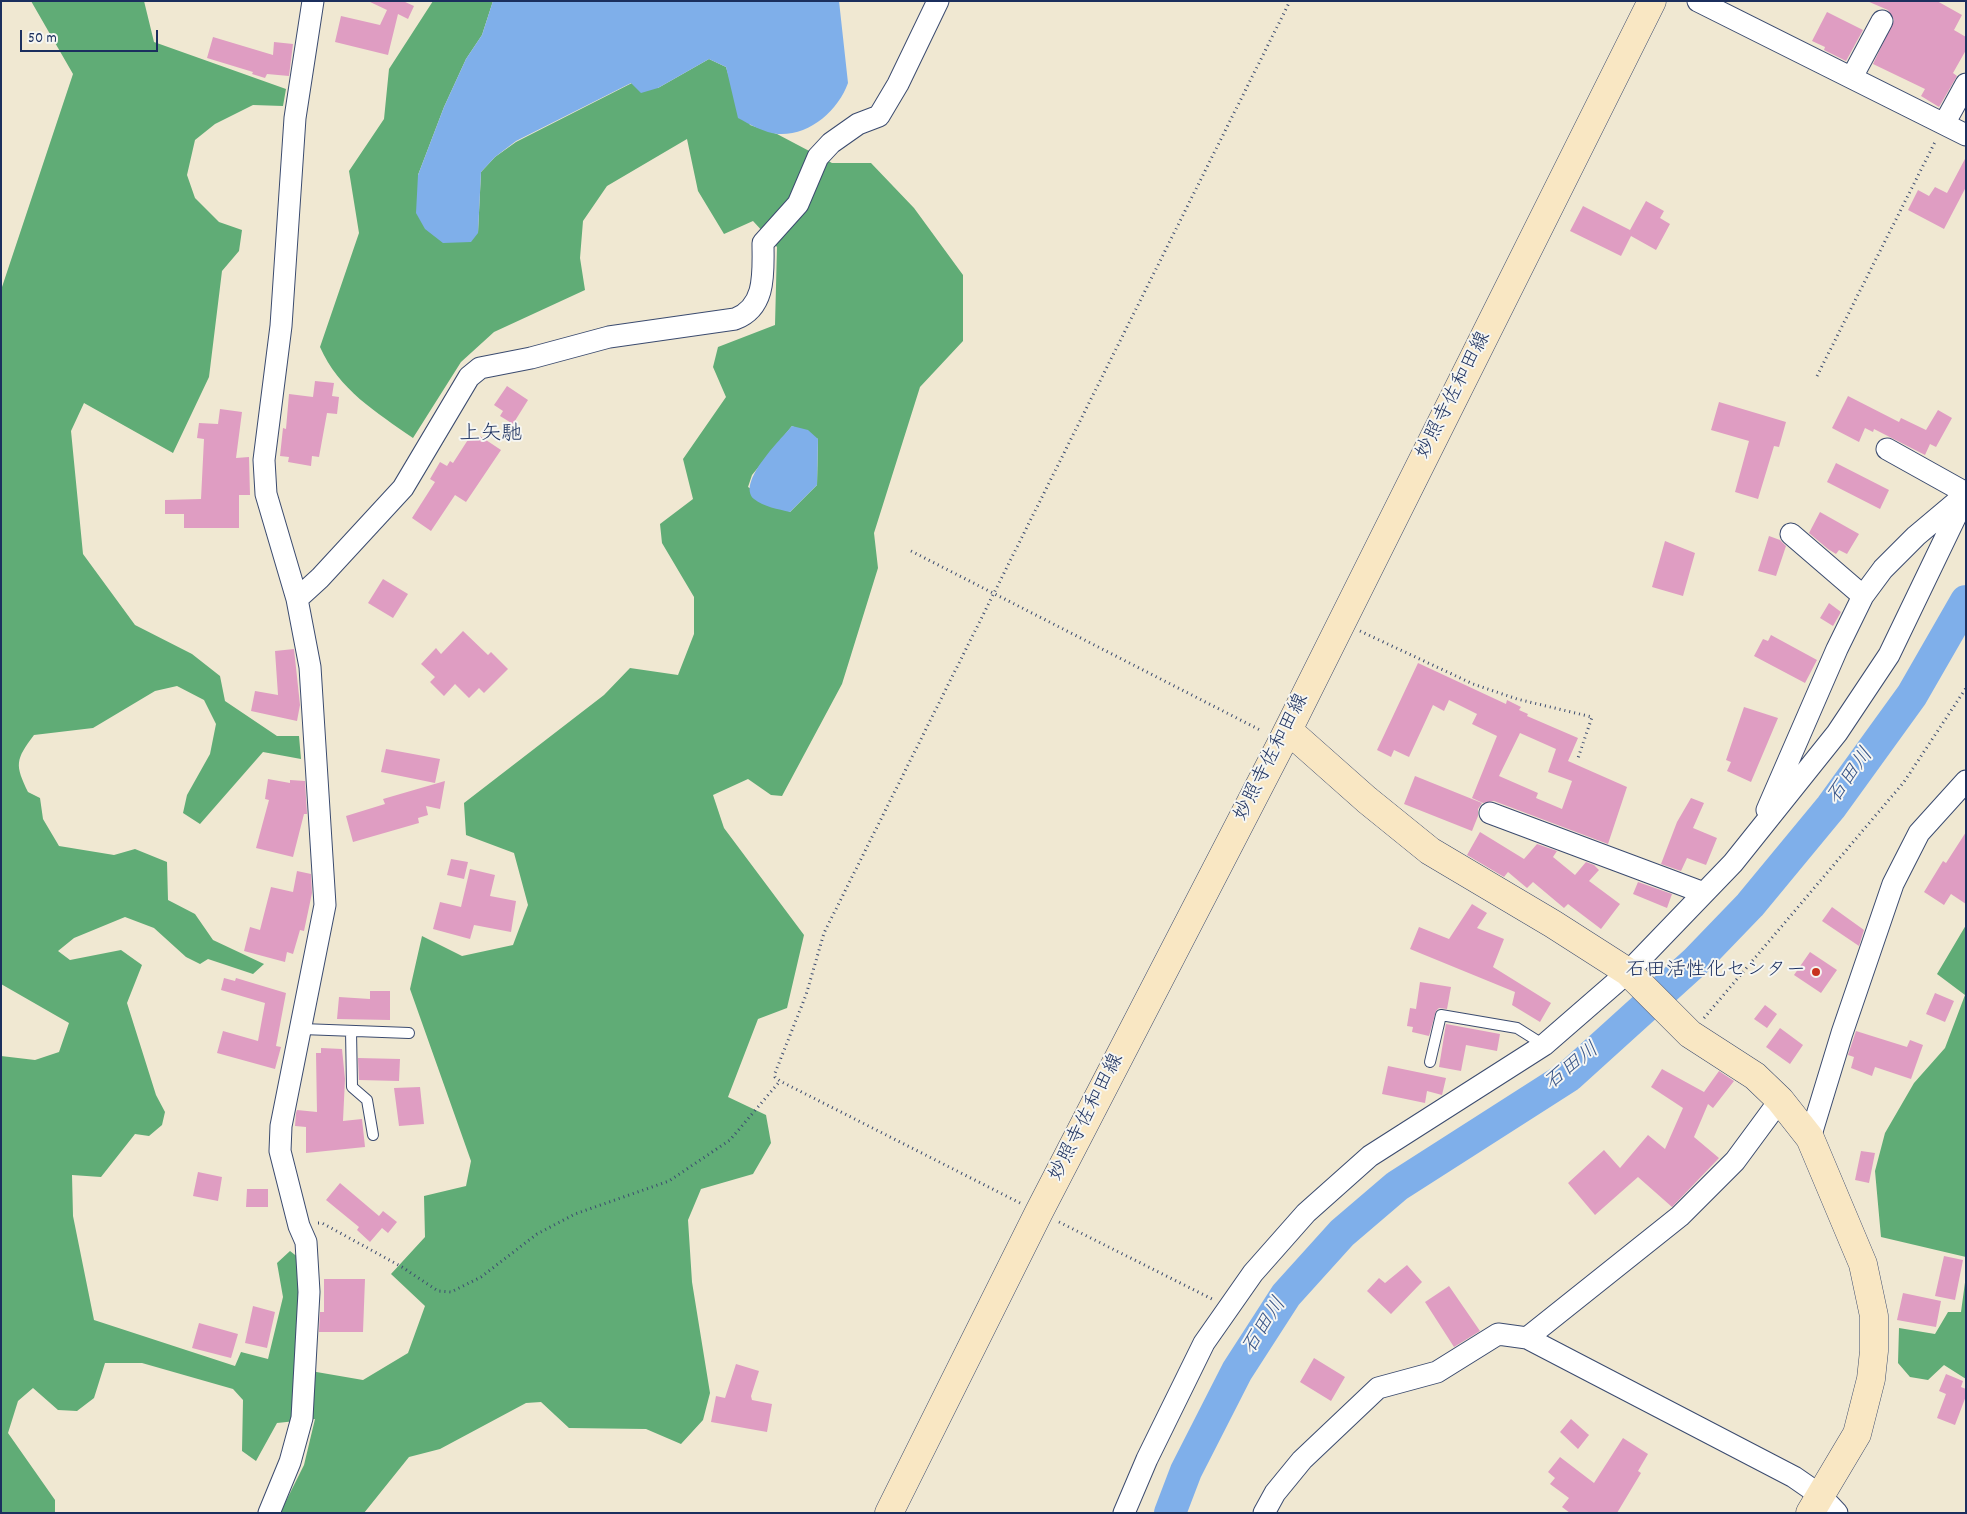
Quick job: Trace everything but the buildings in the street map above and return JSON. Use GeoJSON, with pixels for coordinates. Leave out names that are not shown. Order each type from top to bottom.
{"type":"FeatureCollection","features":[{"type":"Feature","properties":{"kind":"main road","name":"妙照寺佐和田線"},"geometry":{"type":"LineString","coordinates":[[889,1513],[1039,1212],[1284,737],[1652,1]]}},
{"type":"Feature","properties":{"kind":"main road"},"geometry":{"type":"LineString","coordinates":[[1284,737],[1430,851],[1552,924],[1632,976],[1687,1031],[1755,1076],[1780,1100],[1810,1138],[1863,1264],[1874,1316],[1874,1351],[1871,1379],[1857,1434],[1822,1507]]}},
{"type":"Feature","properties":{"kind":"street"},"geometry":{"type":"LineString","coordinates":[[269,1513],[290,1462],[302,1418],[308,1292],[306,1242],[299,1226],[280,1151],[281,1126],[302,1030],[325,905],[310,667],[297,599],[266,494],[264,460],[281,326],[295,118],[313,1]]}},
{"type":"Feature","properties":{"kind":"street"},"geometry":{"type":"LineString","coordinates":[[297,599],[320,578],[402,488],[469,377],[480,368],[531,358],[609,337],[736,319],[746,315],[761,292],[763,243],[798,204],[818,157],[831,142],[858,124],[879,116],[898,84],[938,1]]}},
{"type":"Feature","properties":{"kind":"street"},"geometry":{"type":"LineString","coordinates":[[1698,1],[1966,135]]}},
{"type":"Feature","properties":{"kind":"street"},"geometry":{"type":"LineString","coordinates":[[1852,77],[1882,21]]}},
{"type":"Feature","properties":{"kind":"street"},"geometry":{"type":"LineString","coordinates":[[1944,124],[1966,84]]}},
{"type":"Feature","properties":{"kind":"street"},"geometry":{"type":"LineString","coordinates":[[1887,449],[1966,494]]}},
{"type":"Feature","properties":{"kind":"street"},"geometry":{"type":"LineString","coordinates":[[1758,832],[1837,649],[1863,596],[1883,569],[1903,549],[1966,494]]}},
{"type":"Feature","properties":{"kind":"street"},"geometry":{"type":"LineString","coordinates":[[1124,1513],[1147,1460],[1204,1343],[1253,1273],[1306,1213],[1370,1156],[1544,1044],[1632,976],[1758,832],[1837,733],[1888,655],[1966,494]]}},
{"type":"Feature","properties":{"kind":"street"},"geometry":{"type":"LineString","coordinates":[[1791,534],[1863,596]]}},
{"type":"Feature","properties":{"kind":"street"},"geometry":{"type":"LineString","coordinates":[[1810,1138],[1842,1034],[1893,884],[1919,833],[1966,781]]}},
{"type":"Feature","properties":{"kind":"street"},"geometry":{"type":"LineString","coordinates":[[1490,813],[1704,893]]}},
{"type":"Feature","properties":{"kind":"street"},"geometry":{"type":"LineString","coordinates":[[1527,1338],[1680,1216],[1735,1161],[1780,1100]]}},
{"type":"Feature","properties":{"kind":"street"},"geometry":{"type":"LineString","coordinates":[[1264,1513],[1275,1493],[1302,1460],[1378,1388],[1437,1372],[1498,1334],[1527,1338],[1794,1477],[1822,1507]]}},
{"type":"Feature","properties":{"kind":"lane"},"geometry":{"type":"LineString","coordinates":[[1430,1062],[1441,1015],[1517,1028],[1544,1044]]}},
{"type":"Feature","properties":{"kind":"lane"},"geometry":{"type":"LineString","coordinates":[[302,1030],[409,1033]]}},
{"type":"Feature","properties":{"kind":"lane"},"geometry":{"type":"LineString","coordinates":[[351,1031],[352,1087],[367,1100],[372,1135]]}},
{"type":"Feature","properties":{"kind":"path"},"geometry":{"type":"LineString","coordinates":[[1228,1307],[780,1081],[775,1077],[775,1073],[806,995],[824,933],[1290,1]]}},
{"type":"Feature","properties":{"kind":"path"},"geometry":{"type":"LineString","coordinates":[[1817,376],[1944,124]]}},
{"type":"Feature","properties":{"kind":"path"},"geometry":{"type":"LineString","coordinates":[[910,551],[1253,725],[1284,737]]}},
{"type":"Feature","properties":{"kind":"path"},"geometry":{"type":"LineString","coordinates":[[1342,621],[1414,658],[1473,684],[1517,699],[1592,717],[1577,761]]}},
{"type":"Feature","properties":{"kind":"path"},"geometry":{"type":"LineString","coordinates":[[1687,1031],[1904,782],[1966,688]]}},
{"type":"Feature","properties":{"kind":"path"},"geometry":{"type":"LineString","coordinates":[[299,1226],[322,1222],[402,1267],[438,1291],[451,1292],[481,1278],[537,1234],[576,1214],[669,1181],[730,1140],[780,1081]]}},
{"type":"Feature","properties":{"kind":"green space"},"geometry":{"type":"Polygon","coordinates":[[[31,1],[144,1],[154,42],[286,89],[283,106],[253,105],[215,124],[195,140],[187,175],[195,198],[219,222],[242,230],[239,251],[222,271],[209,377],[173,453],[84,403],[71,431],[83,554],[135,625],[192,654],[220,676],[225,701],[277,736],[299,736],[301,759],[263,752],[200,824],[183,813],[187,795],[210,754],[216,724],[204,700],[177,686],[155,691],[93,728],[34,735],[23,751],[19,763],[19,769],[28,792],[40,798],[43,819],[59,846],[114,855],[135,849],[167,862],[168,900],[195,914],[213,940],[264,964],[253,974],[208,959],[200,964],[186,957],[154,928],[125,917],[74,938],[58,951],[70,960],[121,950],[142,965],[127,1003],[156,1095],[165,1112],[162,1125],[149,1136],[135,1134],[101,1177],[72,1175],[73,1216],[94,1320],[235,1366],[241,1352],[268,1359],[283,1297],[277,1263],[290,1251],[299,1258],[299,1369],[363,1380],[408,1353],[425,1306],[391,1274],[425,1237],[424,1196],[466,1186],[471,1161],[410,989],[422,936],[462,956],[513,945],[528,905],[514,853],[466,835],[464,803],[604,695],[630,668],[678,675],[694,634],[694,597],[662,543],[660,524],[693,499],[683,459],[726,397],[713,367],[718,347],[775,325],[777,247],[753,221],[724,234],[698,191],[687,139],[607,186],[583,221],[580,258],[585,290],[494,332],[461,362],[413,438],[372,409],[348,388],[337,376],[320,347],[359,233],[349,171],[384,119],[389,69],[433,1],[493,1],[482,35],[466,59],[444,107],[418,175],[478,233],[481,172],[495,157],[516,142],[632,83],[658,88],[709,59],[726,67],[733,90],[750,125],[777,134],[832,163],[871,163],[914,208],[963,275],[963,341],[920,387],[874,533],[878,568],[842,684],[782,796],[771,795],[748,779],[713,795],[724,828],[804,935],[787,1008],[758,1019],[728,1097],[766,1115],[771,1143],[753,1174],[701,1189],[688,1220],[692,1282],[710,1393],[703,1420],[681,1444],[646,1429],[569,1428],[541,1402],[526,1403],[440,1449],[409,1457],[364,1513],[280,1513],[304,1465],[315,1419],[277,1423],[256,1461],[242,1451],[243,1400],[233,1389],[142,1363],[105,1363],[94,1398],[77,1411],[58,1410],[33,1388],[18,1401],[8,1433],[55,1500],[55,1513],[1,1513],[1,1056],[35,1060],[59,1052],[69,1023],[1,984],[1,290],[73,74],[31,1]],[[792,426],[752,475],[748,487],[790,512],[817,485],[818,439],[792,426]]]}},
{"type":"Feature","properties":{"kind":"green space"},"geometry":{"type":"Polygon","coordinates":[[[1966,925],[1966,1257],[1881,1237],[1875,1171],[1885,1133],[1914,1083],[1945,1048],[1965,995],[1937,974],[1966,925]]]}},
{"type":"Feature","properties":{"kind":"green space"},"geometry":{"type":"Polygon","coordinates":[[[1966,1275],[1966,1379],[1944,1365],[1928,1380],[1910,1377],[1898,1363],[1899,1328],[1935,1334],[1948,1312],[1961,1312],[1966,1275]]]}},
{"type":"Feature","properties":{"kind":"water"},"geometry":{"type":"Polygon","coordinates":[[[493,1],[839,1],[848,83],[837,103],[821,120],[801,131],[778,134],[763,130],[738,118],[726,67],[709,59],[658,88],[641,93],[631,83],[516,141],[495,157],[481,172],[478,233],[471,242],[443,243],[425,229],[416,213],[418,175],[444,107],[466,59],[482,35],[493,1]]]}},
{"type":"Feature","properties":{"kind":"water"},"geometry":{"type":"Polygon","coordinates":[[[792,426],[808,430],[818,439],[817,485],[790,512],[762,504],[754,499],[750,492],[755,472],[762,461],[792,426]]]}},
{"type":"Feature","properties":{"kind":"waterway","name":"石田川"},"geometry":{"type":"LineString","coordinates":[[1170,1513],[1186,1471],[1237,1371],[1286,1295],[1342,1233],[1397,1186],[1569,1076],[1696,961],[1750,905],[1831,807],[1912,695],[1966,601]]}},
{"type":"Feature","properties":{"kind":"place","name":"石田活性化センター"},"geometry":{"type":"Point","coordinates":[1816,972]}},
{"type":"Feature","properties":{"kind":"district","name":"上矢馳"},"geometry":{"type":"Point","coordinates":[491,436]}}]}
